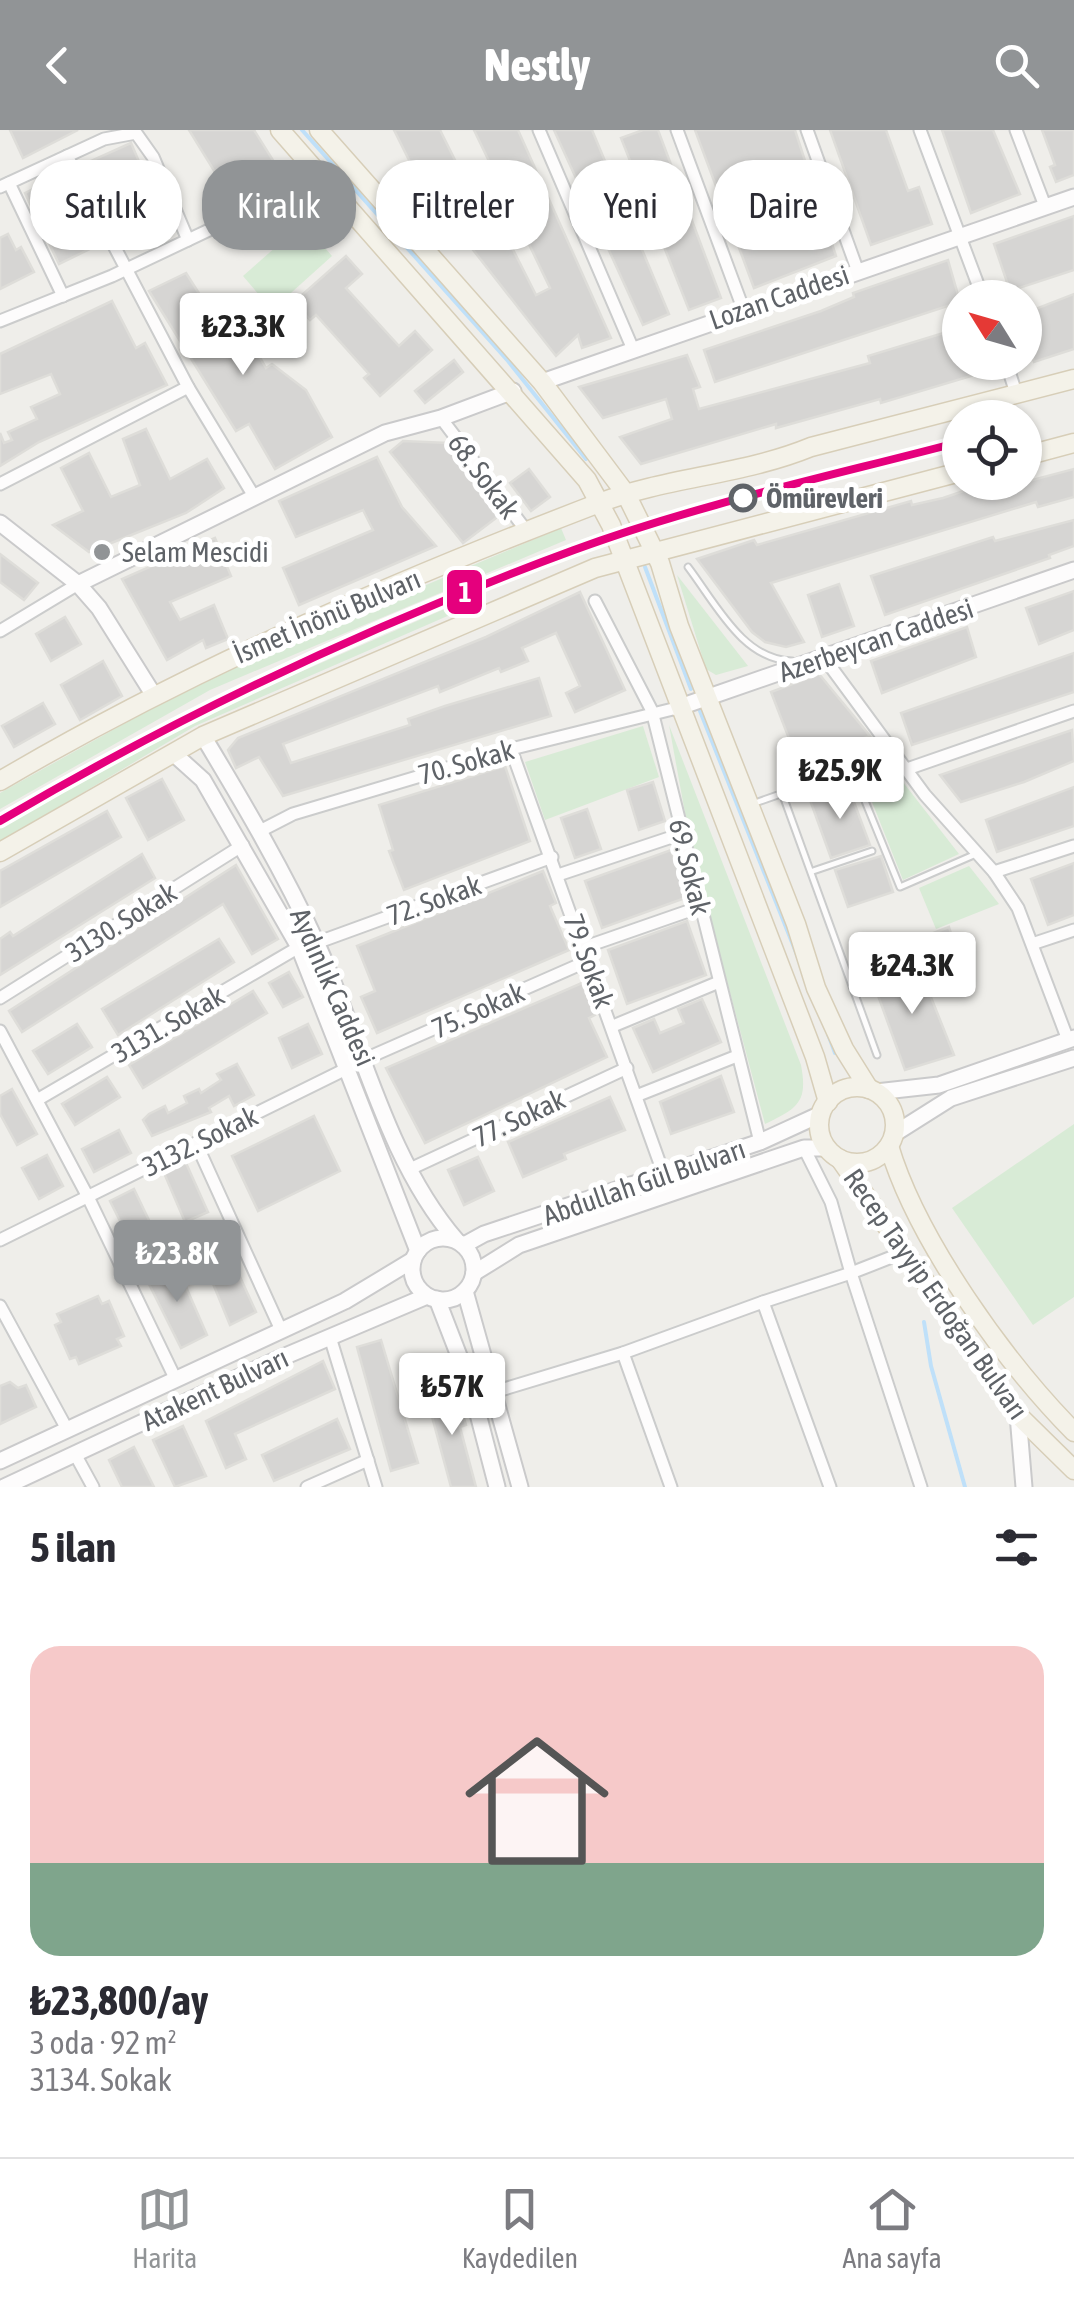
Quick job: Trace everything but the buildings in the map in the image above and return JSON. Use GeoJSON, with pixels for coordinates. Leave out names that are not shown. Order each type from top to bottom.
{"type":"FeatureCollection","features":[{"type":"Feature","properties":{"kind":"main road"},"geometry":{"type":"LineString","coordinates":[[280,130],[308,160]]}},
{"type":"Feature","properties":{"kind":"main road"},"geometry":{"type":"LineString","coordinates":[[319,130],[528,386],[598,503],[623,558],[815,1057],[824,1108],[820,1132],[834,1153],[865,1162],[950,1098],[1074,1058]]}},
{"type":"Feature","properties":{"kind":"main road","name":"Lozan Caddesi"},"geometry":{"type":"LineString","coordinates":[[78,584],[385,432],[441,418],[632,347],[1074,197]]}},
{"type":"Feature","properties":{"kind":"main road"},"geometry":{"type":"LineString","coordinates":[[356,210],[528,386],[626,494],[654,550],[816,988],[844,1049],[872,1091],[892,1110],[892,1140]]}},
{"type":"Feature","properties":{"kind":"main road","name":"İsmet İnönü Bulvarı"},"geometry":{"type":"LineString","coordinates":[[0,781],[152,694],[229,656],[598,503],[780,460],[811,447],[1074,379]]}},
{"type":"Feature","properties":{"kind":"main road"},"geometry":{"type":"LineString","coordinates":[[1042,451],[1074,443]]}},
{"type":"Feature","properties":{"kind":"main road"},"geometry":{"type":"LineString","coordinates":[[0,852],[203,736],[623,558],[942,477]]}},
{"type":"Feature","properties":{"kind":"main road"},"geometry":{"type":"LineString","coordinates":[[0,523],[78,584],[98,608],[152,694]]}},
{"type":"Feature","properties":{"kind":"main road","name":"Azerbeycan Caddesi"},"geometry":{"type":"LineString","coordinates":[[678,708],[1074,570]]}},
{"type":"Feature","properties":{"kind":"main road","name":"Aydınlık Caddesi"},"geometry":{"type":"LineString","coordinates":[[203,736],[260,831],[316,943],[410,1169],[460,1243]]}},
{"type":"Feature","properties":{"kind":"main road","name":"Aydınlık Caddesi"},"geometry":{"type":"LineString","coordinates":[[173,753],[203,780],[298,947],[416,1256]]}},
{"type":"Feature","properties":{"kind":"main road"},"geometry":{"type":"LineString","coordinates":[[243,845],[260,831]]}},
{"type":"Feature","properties":{"kind":"main road"},"geometry":{"type":"LineString","coordinates":[[824,1108],[845,1090],[939,1085],[1071,1039]]}},
{"type":"Feature","properties":{"kind":"main road","name":"Abdullah Gül Bulvarı"},"geometry":{"type":"LineString","coordinates":[[460,1243],[760,1142],[824,1108]]}},
{"type":"Feature","properties":{"kind":"main road","name":"Recep Tayyip Erdoğan Bulvarı"},"geometry":{"type":"LineString","coordinates":[[892,1140],[915,1217],[1007,1351],[1074,1432]]}},
{"type":"Feature","properties":{"kind":"main road","name":"Abdullah Gül Bulvarı"},"geometry":{"type":"LineString","coordinates":[[474,1273],[519,1245],[804,1148],[834,1153]]}},
{"type":"Feature","properties":{"kind":"main road","name":"Recep Tayyip Erdoğan Bulvarı"},"geometry":{"type":"LineString","coordinates":[[834,1153],[907,1251],[1018,1415],[1074,1470]]}},
{"type":"Feature","properties":{"kind":"main road"},"geometry":{"type":"LineString","coordinates":[[497,1487],[471,1387],[432,1298],[414,1280],[416,1256],[435,1238],[460,1243],[474,1273],[465,1291],[520,1487]]}},
{"type":"Feature","properties":{"kind":"main road","name":"Atakent Bulvarı"},"geometry":{"type":"LineString","coordinates":[[0,1461],[345,1302],[416,1256]]}},
{"type":"Feature","properties":{"kind":"main road"},"geometry":{"type":"LineString","coordinates":[[432,1298],[465,1291]]}},
{"type":"Feature","properties":{"kind":"main road","name":"Atakent Bulvarı"},"geometry":{"type":"LineString","coordinates":[[4,1487],[330,1337],[432,1298]]}},
{"type":"Feature","properties":{"kind":"main road"},"geometry":{"type":"LineString","coordinates":[[1018,1415],[1024,1487]]}},
{"type":"Feature","properties":{"kind":"street"},"geometry":{"type":"LineString","coordinates":[[539,130],[632,347]]}},
{"type":"Feature","properties":{"kind":"street"},"geometry":{"type":"LineString","coordinates":[[677,130],[744,310]]}},
{"type":"Feature","properties":{"kind":"street"},"geometry":{"type":"LineString","coordinates":[[808,130],[857,269]]}},
{"type":"Feature","properties":{"kind":"street"},"geometry":{"type":"LineString","coordinates":[[920,130],[977,280]]}},
{"type":"Feature","properties":{"kind":"street"},"geometry":{"type":"LineString","coordinates":[[1016,130],[1045,206]]}},
{"type":"Feature","properties":{"kind":"street"},"geometry":{"type":"LineString","coordinates":[[63,296],[5,185],[67,156],[101,134],[136,132],[146,143],[188,240]]}},
{"type":"Feature","properties":{"kind":"street"},"geometry":{"type":"LineString","coordinates":[[67,156],[188,387],[255,498]]}},
{"type":"Feature","properties":{"kind":"street"},"geometry":{"type":"LineString","coordinates":[[0,321],[202,233]]}},
{"type":"Feature","properties":{"kind":"street"},"geometry":{"type":"LineString","coordinates":[[1012,380],[1016,393]]}},
{"type":"Feature","properties":{"kind":"street"},"geometry":{"type":"LineString","coordinates":[[0,484],[188,387]]}},
{"type":"Feature","properties":{"kind":"street","name":"68. Sokak"},"geometry":{"type":"LineString","coordinates":[[441,418],[528,533]]}},
{"type":"Feature","properties":{"kind":"street"},"geometry":{"type":"LineString","coordinates":[[0,631],[78,584]]}},
{"type":"Feature","properties":{"kind":"street","name":"69. Sokak"},"geometry":{"type":"LineString","coordinates":[[595,601],[652,711],[760,1142]]}},
{"type":"Feature","properties":{"kind":"street"},"geometry":{"type":"LineString","coordinates":[[818,661],[994,872],[1035,943],[1071,1039]]}},
{"type":"Feature","properties":{"kind":"street","name":"70. Sokak"},"geometry":{"type":"LineString","coordinates":[[260,831],[293,814],[511,748],[652,711],[678,708]]}},
{"type":"Feature","properties":{"kind":"street"},"geometry":{"type":"LineString","coordinates":[[907,769],[1074,711]]}},
{"type":"Feature","properties":{"kind":"street","name":"79. Sokak"},"geometry":{"type":"LineString","coordinates":[[511,748],[664,1174]]}},
{"type":"Feature","properties":{"kind":"street"},"geometry":{"type":"LineString","coordinates":[[558,875],[681,834]]}},
{"type":"Feature","properties":{"kind":"street","name":"3130. Sokak"},"geometry":{"type":"LineString","coordinates":[[0,998],[243,845]]}},
{"type":"Feature","properties":{"kind":"street"},"geometry":{"type":"LineString","coordinates":[[994,872],[1074,846]]}},
{"type":"Feature","properties":{"kind":"street","name":"72. Sokak"},"geometry":{"type":"LineString","coordinates":[[316,943],[552,857]]}},
{"type":"Feature","properties":{"kind":"street","name":"75. Sokak"},"geometry":{"type":"LineString","coordinates":[[365,1059],[700,906]]}},
{"type":"Feature","properties":{"kind":"street"},"geometry":{"type":"LineString","coordinates":[[1035,943],[1074,930]]}},
{"type":"Feature","properties":{"kind":"street","name":"3131. Sokak"},"geometry":{"type":"LineString","coordinates":[[37,1100],[298,947]]}},
{"type":"Feature","properties":{"kind":"street"},"geometry":{"type":"LineString","coordinates":[[612,1026],[718,982]]}},
{"type":"Feature","properties":{"kind":"street"},"geometry":{"type":"LineString","coordinates":[[0,1031],[88,1197],[176,1380]]}},
{"type":"Feature","properties":{"kind":"street"},"geometry":{"type":"LineString","coordinates":[[636,1096],[737,1056]]}},
{"type":"Feature","properties":{"kind":"street","name":"77. Sokak"},"geometry":{"type":"LineString","coordinates":[[410,1169],[627,1068]]}},
{"type":"Feature","properties":{"kind":"street","name":"3132. Sokak"},"geometry":{"type":"LineString","coordinates":[[0,1240],[346,1069]]}},
{"type":"Feature","properties":{"kind":"street"},"geometry":{"type":"LineString","coordinates":[[196,1143],[281,1330]]}},
{"type":"Feature","properties":{"kind":"street"},"geometry":{"type":"LineString","coordinates":[[804,1148],[831,1202],[850,1273],[921,1487]]}},
{"type":"Feature","properties":{"kind":"street"},"geometry":{"type":"LineString","coordinates":[[494,1392],[623,1353],[907,1251]]}},
{"type":"Feature","properties":{"kind":"street"},"geometry":{"type":"LineString","coordinates":[[764,1302],[830,1487]]}},
{"type":"Feature","properties":{"kind":"street"},"geometry":{"type":"LineString","coordinates":[[1,1309],[68,1431]]}},
{"type":"Feature","properties":{"kind":"street"},"geometry":{"type":"LineString","coordinates":[[330,1337],[376,1487]]}},
{"type":"Feature","properties":{"kind":"street"},"geometry":{"type":"LineString","coordinates":[[623,1353],[671,1487]]}},
{"type":"Feature","properties":{"kind":"street"},"geometry":{"type":"LineString","coordinates":[[75,1454],[93,1487]]}},
{"type":"Feature","properties":{"kind":"street"},"geometry":{"type":"LineString","coordinates":[[307,1487],[368,1460]]}},
{"type":"Feature","properties":{"kind":"lane"},"geometry":{"type":"LineString","coordinates":[[688,568],[754,651],[770,660],[818,661]]}},
{"type":"Feature","properties":{"kind":"lane"},"geometry":{"type":"LineString","coordinates":[[749,805],[847,770],[855,772],[900,886],[976,854]]}},
{"type":"Feature","properties":{"kind":"lane"},"geometry":{"type":"LineString","coordinates":[[782,793],[877,1055]]}},
{"type":"Feature","properties":{"kind":"lane"},"geometry":{"type":"LineString","coordinates":[[813,871],[872,852]]}},
{"type":"Feature","properties":{"kind":"green space"},"geometry":{"type":"Polygon","coordinates":[[[272,250],[327,250],[332,256],[272,310],[243,276],[272,250]]]}},
{"type":"Feature","properties":{"kind":"green space"},"geometry":{"type":"Polygon","coordinates":[[[561,528],[566,540],[210,690],[0,809],[0,793],[206,678],[561,528]]]}},
{"type":"Feature","properties":{"kind":"green space"},"geometry":{"type":"Polygon","coordinates":[[[677,575],[748,666],[716,675],[706,669],[677,575]]]}},
{"type":"Feature","properties":{"kind":"green space"},"geometry":{"type":"Polygon","coordinates":[[[456,604],[459,611],[195,726],[0,842],[0,828],[202,715],[456,604]]]}},
{"type":"Feature","properties":{"kind":"green space"},"geometry":{"type":"Polygon","coordinates":[[[669,725],[801,1065],[803,1088],[798,1102],[765,1124],[691,846],[669,725]]]}},
{"type":"Feature","properties":{"kind":"green space"},"geometry":{"type":"Polygon","coordinates":[[[643,726],[659,777],[545,820],[525,762],[643,726]]]}},
{"type":"Feature","properties":{"kind":"green space"},"geometry":{"type":"Polygon","coordinates":[[[881,754],[959,854],[903,880],[857,764],[881,754]]]}},
{"type":"Feature","properties":{"kind":"green space"},"geometry":{"type":"Polygon","coordinates":[[[969,866],[999,904],[936,929],[919,888],[969,866]]]}},
{"type":"Feature","properties":{"kind":"green space"},"geometry":{"type":"Polygon","coordinates":[[[1074,1124],[1074,1297],[1033,1325],[952,1208],[1074,1124]]]}},
{"type":"Feature","properties":{"kind":"waterway"},"geometry":{"type":"LineString","coordinates":[[302,130],[508,361],[586,459]]}},
{"type":"Feature","properties":{"kind":"waterway"},"geometry":{"type":"LineString","coordinates":[[645,567],[691,689]]}},
{"type":"Feature","properties":{"kind":"waterway"},"geometry":{"type":"LineString","coordinates":[[700,711],[799,960]]}},
{"type":"Feature","properties":{"kind":"waterway"},"geometry":{"type":"LineString","coordinates":[[828,1034],[835,1053]]}},
{"type":"Feature","properties":{"kind":"waterway"},"geometry":{"type":"LineString","coordinates":[[924,1322],[931,1366],[965,1487]]}},
{"type":"Feature","properties":{"kind":"transit line","name":"1"},"geometry":{"type":"LineString","coordinates":[[0,821],[209,707],[500,578],[669,518],[942,447]]}},
{"type":"Feature","properties":{"kind":"place","name":"Ömürevleri"},"geometry":{"type":"Point","coordinates":[743,498]}},
{"type":"Feature","properties":{"kind":"place","name":"Selam Mescidi"},"geometry":{"type":"Point","coordinates":[102,552]}}]}
